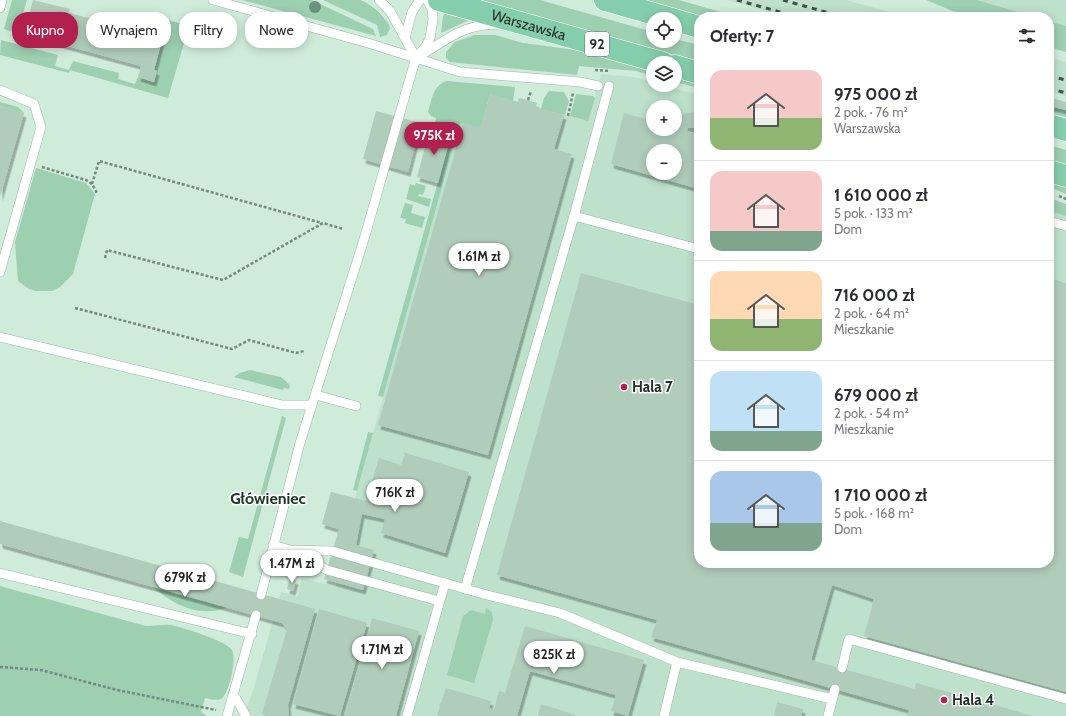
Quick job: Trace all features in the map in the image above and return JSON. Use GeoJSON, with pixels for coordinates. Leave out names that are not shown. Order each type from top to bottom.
{"type":"FeatureCollection","features":[{"type":"Feature","properties":{"kind":"main road","name":"Warszawska"},"geometry":{"type":"LineString","coordinates":[[439,0],[646,58]]}},
{"type":"Feature","properties":{"kind":"main road"},"geometry":{"type":"LineString","coordinates":[[605,0],[649,12]]}},
{"type":"Feature","properties":{"kind":"main road"},"geometry":{"type":"LineString","coordinates":[[682,21],[694,25]]}},
{"type":"Feature","properties":{"kind":"main road"},"geometry":{"type":"LineString","coordinates":[[682,68],[694,72]]}},
{"type":"Feature","properties":{"kind":"main road"},"geometry":{"type":"LineString","coordinates":[[1054,126],[1066,130]]}},
{"type":"Feature","properties":{"kind":"main road"},"geometry":{"type":"LineString","coordinates":[[1054,172],[1066,176]]}},
{"type":"Feature","properties":{"kind":"lane"},"geometry":{"type":"LineString","coordinates":[[0,8],[2,0]]}},
{"type":"Feature","properties":{"kind":"lane"},"geometry":{"type":"LineString","coordinates":[[213,0],[460,72],[580,82],[598,86]]}},
{"type":"Feature","properties":{"kind":"lane"},"geometry":{"type":"LineString","coordinates":[[379,0],[390,11],[416,58]]}},
{"type":"Feature","properties":{"kind":"lane"},"geometry":{"type":"LineString","coordinates":[[405,38],[412,12],[420,0]]}},
{"type":"Feature","properties":{"kind":"lane"},"geometry":{"type":"LineString","coordinates":[[261,595],[273,545],[312,404],[316,395],[416,58],[426,46],[432,27],[432,8],[427,0]]}},
{"type":"Feature","properties":{"kind":"lane"},"geometry":{"type":"LineString","coordinates":[[416,58],[452,34],[473,27],[499,24],[530,26]]}},
{"type":"Feature","properties":{"kind":"lane"},"geometry":{"type":"LineString","coordinates":[[465,589],[574,216],[609,86]]}},
{"type":"Feature","properties":{"kind":"lane"},"geometry":{"type":"LineString","coordinates":[[0,90],[34,104],[41,127],[0,272]]}},
{"type":"Feature","properties":{"kind":"lane"},"geometry":{"type":"LineString","coordinates":[[574,216],[694,249]]}},
{"type":"Feature","properties":{"kind":"lane"},"geometry":{"type":"LineString","coordinates":[[1054,222],[1066,226]]}},
{"type":"Feature","properties":{"kind":"lane"},"geometry":{"type":"LineString","coordinates":[[0,337],[282,405],[312,404]]}},
{"type":"Feature","properties":{"kind":"lane"},"geometry":{"type":"LineString","coordinates":[[316,395],[356,406]]}},
{"type":"Feature","properties":{"kind":"lane"},"geometry":{"type":"LineString","coordinates":[[273,545],[290,550],[327,570],[439,601]]}},
{"type":"Feature","properties":{"kind":"lane"},"geometry":{"type":"LineString","coordinates":[[290,550],[332,552],[465,589],[560,613],[677,662],[832,699]]}},
{"type":"Feature","properties":{"kind":"lane"},"geometry":{"type":"LineString","coordinates":[[0,573],[252,634]]}},
{"type":"Feature","properties":{"kind":"lane"},"geometry":{"type":"LineString","coordinates":[[407,716],[445,583]]}},
{"type":"Feature","properties":{"kind":"lane"},"geometry":{"type":"LineString","coordinates":[[228,714],[252,634],[256,615]]}},
{"type":"Feature","properties":{"kind":"lane"},"geometry":{"type":"LineString","coordinates":[[842,668],[848,639],[1066,699]]}},
{"type":"Feature","properties":{"kind":"lane"},"geometry":{"type":"LineString","coordinates":[[664,716],[677,662]]}},
{"type":"Feature","properties":{"kind":"lane"},"geometry":{"type":"LineString","coordinates":[[828,716],[836,689]]}},
{"type":"Feature","properties":{"kind":"lane"},"geometry":{"type":"LineString","coordinates":[[234,695],[246,716]]}},
{"type":"Feature","properties":{"kind":"path"},"geometry":{"type":"LineString","coordinates":[[528,100],[532,86]]}},
{"type":"Feature","properties":{"kind":"path"},"geometry":{"type":"LineString","coordinates":[[568,116],[574,91]]}},
{"type":"Feature","properties":{"kind":"path"},"geometry":{"type":"LineString","coordinates":[[92,184],[99,161],[343,229]]}},
{"type":"Feature","properties":{"kind":"path"},"geometry":{"type":"LineString","coordinates":[[31,163],[86,180],[92,184],[97,193]]}},
{"type":"Feature","properties":{"kind":"path"},"geometry":{"type":"LineString","coordinates":[[105,258],[107,250],[223,280],[323,223]]}},
{"type":"Feature","properties":{"kind":"path"},"geometry":{"type":"LineString","coordinates":[[75,308],[232,349],[249,340],[296,353],[304,351]]}},
{"type":"Feature","properties":{"kind":"path"},"geometry":{"type":"LineString","coordinates":[[0,668],[42,670],[117,690],[161,697],[228,714]]}},
{"type":"Feature","properties":{"kind":"shaded area"},"geometry":{"type":"Polygon","coordinates":[[[12,0],[27,0],[23,12],[12,12],[12,31],[4,29],[12,0]]]}},
{"type":"Feature","properties":{"kind":"shaded area"},"geometry":{"type":"Polygon","coordinates":[[[242,0],[312,0],[373,29],[376,36],[308,18],[308,12],[287,12],[242,0]]]}},
{"type":"Feature","properties":{"kind":"shaded area"},"geometry":{"type":"Polygon","coordinates":[[[323,0],[360,0],[369,4],[377,10],[389,25],[390,28],[387,35],[380,37],[377,25],[323,0]]]}},
{"type":"Feature","properties":{"kind":"shaded area"},"geometry":{"type":"Polygon","coordinates":[[[477,0],[540,0],[646,30],[646,47],[477,0]]]}},
{"type":"Feature","properties":{"kind":"shaded area"},"geometry":{"type":"Polygon","coordinates":[[[642,0],[679,0],[721,12],[694,12],[694,14],[642,0]]]}},
{"type":"Feature","properties":{"kind":"shaded area"},"geometry":{"type":"Polygon","coordinates":[[[727,0],[846,0],[889,12],[769,12],[727,0]]]}},
{"type":"Feature","properties":{"kind":"shaded area"},"geometry":{"type":"Polygon","coordinates":[[[926,0],[977,0],[1018,12],[955,12],[926,0]]]}},
{"type":"Feature","properties":{"kind":"shaded area"},"geometry":{"type":"Polygon","coordinates":[[[977,0],[1066,0],[1066,26],[1054,22],[1054,12],[1018,12],[977,0]]]}},
{"type":"Feature","properties":{"kind":"shaded area"},"geometry":{"type":"Polygon","coordinates":[[[445,14],[467,21],[441,33],[443,16],[445,14]]]}},
{"type":"Feature","properties":{"kind":"shaded area"},"geometry":{"type":"Polygon","coordinates":[[[171,21],[179,23],[179,48],[183,48],[168,98],[70,70],[69,73],[0,55],[1,40],[12,43],[12,48],[31,48],[58,55],[55,66],[69,70],[73,61],[119,73],[118,79],[135,84],[138,77],[154,82],[157,71],[154,70],[160,48],[171,48],[171,21]]]}},
{"type":"Feature","properties":{"kind":"shaded area"},"geometry":{"type":"Polygon","coordinates":[[[1054,22],[1066,26],[1066,52],[1054,48],[1054,22]]]}},
{"type":"Feature","properties":{"kind":"shaded area"},"geometry":{"type":"Polygon","coordinates":[[[475,35],[495,35],[523,43],[583,51],[646,69],[646,74],[636,71],[579,66],[577,75],[450,62],[446,58],[446,52],[455,42],[475,35]]]}},
{"type":"Feature","properties":{"kind":"shaded area"},"geometry":{"type":"Polygon","coordinates":[[[682,41],[694,44],[694,61],[682,56],[649,48],[682,48],[682,41]]]}},
{"type":"Feature","properties":{"kind":"shaded area"},"geometry":{"type":"Polygon","coordinates":[[[1054,58],[1066,62],[1066,96],[1054,93],[1054,58]]]}},
{"type":"Feature","properties":{"kind":"shaded area"},"geometry":{"type":"Polygon","coordinates":[[[601,74],[634,77],[646,80],[646,92],[682,92],[682,90],[694,94],[694,568],[1054,568],[1054,212],[1066,216],[1066,716],[243,716],[253,691],[281,592],[297,596],[302,578],[336,587],[337,583],[364,589],[374,550],[356,545],[358,534],[322,524],[331,492],[355,498],[460,122],[481,128],[490,94],[518,102],[518,98],[537,103],[536,107],[588,121],[601,74]]]}},
{"type":"Feature","properties":{"kind":"shaded area"},"geometry":{"type":"Polygon","coordinates":[[[682,79],[694,83],[694,87],[682,84],[682,79]]]}},
{"type":"Feature","properties":{"kind":"shaded area"},"geometry":{"type":"Polygon","coordinates":[[[447,81],[515,87],[513,101],[490,94],[481,128],[460,123],[383,397],[378,396],[453,128],[435,124],[436,118],[431,116],[428,112],[436,89],[442,83],[447,81]]]}},
{"type":"Feature","properties":{"kind":"shaded area"},"geometry":{"type":"Polygon","coordinates":[[[549,91],[564,92],[569,101],[565,115],[541,109],[544,98],[549,91]]]}},
{"type":"Feature","properties":{"kind":"shaded area"},"geometry":{"type":"Polygon","coordinates":[[[576,94],[593,96],[595,98],[588,121],[570,116],[576,94]]]}},
{"type":"Feature","properties":{"kind":"shaded area"},"geometry":{"type":"Polygon","coordinates":[[[0,102],[18,107],[24,113],[0,106],[0,102]]]}},
{"type":"Feature","properties":{"kind":"shaded area"},"geometry":{"type":"Polygon","coordinates":[[[1054,107],[1066,110],[1066,117],[1054,114],[1054,107]]]}},
{"type":"Feature","properties":{"kind":"shaded area"},"geometry":{"type":"Polygon","coordinates":[[[1054,146],[1066,150],[1066,165],[1054,161],[1054,146]]]}},
{"type":"Feature","properties":{"kind":"shaded area"},"geometry":{"type":"Polygon","coordinates":[[[36,168],[86,183],[95,194],[73,274],[60,287],[52,291],[36,291],[29,289],[18,281],[15,242],[36,168]]]}},
{"type":"Feature","properties":{"kind":"shaded area"},"geometry":{"type":"Polygon","coordinates":[[[416,183],[426,186],[423,195],[419,194],[418,196],[431,199],[429,207],[406,199],[410,184],[415,186],[416,183]]]}},
{"type":"Feature","properties":{"kind":"shaded area"},"geometry":{"type":"Polygon","coordinates":[[[1054,183],[1066,187],[1066,194],[1054,189],[1054,183]]]}},
{"type":"Feature","properties":{"kind":"shaded area"},"geometry":{"type":"Polygon","coordinates":[[[1054,200],[1066,204],[1066,216],[1054,212],[1054,200]]]}},
{"type":"Feature","properties":{"kind":"shaded area"},"geometry":{"type":"Polygon","coordinates":[[[405,203],[413,205],[411,213],[425,217],[422,228],[405,223],[406,219],[400,218],[405,203]]]}},
{"type":"Feature","properties":{"kind":"shaded area"},"geometry":{"type":"Polygon","coordinates":[[[250,370],[281,377],[290,385],[289,389],[284,388],[283,390],[234,377],[240,373],[250,370]]]}},
{"type":"Feature","properties":{"kind":"shaded area"},"geometry":{"type":"Polygon","coordinates":[[[282,416],[286,418],[243,577],[229,572],[239,537],[248,539],[282,416]]]}},
{"type":"Feature","properties":{"kind":"shaded area"},"geometry":{"type":"Polygon","coordinates":[[[368,432],[373,433],[357,491],[353,490],[368,432]]]}},
{"type":"Feature","properties":{"kind":"shaded area"},"geometry":{"type":"Polygon","coordinates":[[[0,586],[146,626],[175,626],[193,631],[222,643],[232,650],[234,661],[227,690],[224,696],[219,700],[205,698],[201,712],[207,716],[0,716],[0,586]]]}},
{"type":"Feature","properties":{"kind":"shaded area"},"geometry":{"type":"Polygon","coordinates":[[[151,586],[230,607],[207,611],[188,608],[178,604],[151,586]]]}},
{"type":"Feature","properties":{"kind":"shaded area"},"geometry":{"type":"Polygon","coordinates":[[[486,608],[492,612],[493,620],[474,683],[447,675],[463,616],[471,610],[485,614],[486,608]]]}},
{"type":"Feature","properties":{"kind":"building"},"geometry":{"type":"Polygon","coordinates":[[[33,0],[70,9],[69,12],[30,12],[33,0]]]}},
{"type":"Feature","properties":{"kind":"building"},"geometry":{"type":"Polygon","coordinates":[[[78,15],[86,17],[86,48],[160,48],[154,70],[157,71],[154,82],[138,77],[141,66],[75,48],[78,48],[78,15]]]}},
{"type":"Feature","properties":{"kind":"building"},"geometry":{"type":"Polygon","coordinates":[[[490,94],[518,102],[519,98],[537,103],[535,107],[564,115],[554,149],[572,154],[488,455],[378,425],[463,123],[481,128],[490,94]]]}},
{"type":"Feature","properties":{"kind":"building"},"geometry":{"type":"Polygon","coordinates":[[[1054,98],[1066,102],[1066,110],[1054,107],[1054,98]]]}},
{"type":"Feature","properties":{"kind":"building"},"geometry":{"type":"Polygon","coordinates":[[[0,106],[24,113],[0,197],[0,106]]]}},
{"type":"Feature","properties":{"kind":"building"},"geometry":{"type":"Polygon","coordinates":[[[376,111],[421,123],[408,172],[363,159],[376,111]]]}},
{"type":"Feature","properties":{"kind":"building"},"geometry":{"type":"Polygon","coordinates":[[[694,112],[694,128],[688,128],[687,131],[694,133],[694,188],[667,180],[682,180],[682,144],[646,144],[646,174],[611,164],[624,113],[646,119],[646,136],[682,136],[682,114],[694,112]]]}},
{"type":"Feature","properties":{"kind":"building"},"geometry":{"type":"Polygon","coordinates":[[[430,129],[451,135],[438,183],[417,177],[430,129]]]}},
{"type":"Feature","properties":{"kind":"building"},"geometry":{"type":"Polygon","coordinates":[[[581,273],[694,304],[694,568],[1054,568],[1054,279],[1066,283],[1066,692],[864,636],[874,599],[832,585],[811,660],[915,689],[916,683],[1033,716],[907,716],[909,710],[651,637],[657,620],[497,575],[581,273]]]}},
{"type":"Feature","properties":{"kind":"building"},"geometry":{"type":"Polygon","coordinates":[[[402,452],[469,472],[445,553],[381,533],[385,519],[362,514],[356,545],[374,550],[363,590],[324,579],[339,529],[322,524],[331,492],[366,501],[379,458],[401,465],[405,454],[402,452]]]}},
{"type":"Feature","properties":{"kind":"building"},"geometry":{"type":"Polygon","coordinates":[[[0,521],[315,609],[288,705],[289,716],[265,716],[262,713],[287,630],[282,623],[0,544],[0,521]]]}},
{"type":"Feature","properties":{"kind":"building"},"geometry":{"type":"Polygon","coordinates":[[[290,578],[296,580],[293,591],[287,589],[290,578]]]}},
{"type":"Feature","properties":{"kind":"building"},"geometry":{"type":"Polygon","coordinates":[[[319,609],[367,623],[340,716],[293,704],[319,609]]]}},
{"type":"Feature","properties":{"kind":"building"},"geometry":{"type":"Polygon","coordinates":[[[372,618],[419,631],[396,716],[345,716],[372,618]]]}},
{"type":"Feature","properties":{"kind":"building"},"geometry":{"type":"Polygon","coordinates":[[[525,626],[644,660],[628,716],[611,711],[616,695],[530,671],[517,716],[437,716],[439,705],[446,688],[491,701],[489,708],[494,710],[499,691],[505,693],[525,626]]]}},
{"type":"Feature","properties":{"kind":"building"},"geometry":{"type":"Polygon","coordinates":[[[777,702],[803,709],[801,716],[774,716],[777,702]]]}},
{"type":"Feature","properties":{"kind":"building"},"geometry":{"type":"Polygon","coordinates":[[[541,704],[576,715],[538,716],[541,704]]]}},
{"type":"Feature","properties":{"kind":"railway"},"geometry":{"type":"LineString","coordinates":[[737,0],[780,12]]}},
{"type":"Feature","properties":{"kind":"railway"},"geometry":{"type":"LineString","coordinates":[[783,0],[825,12]]}},
{"type":"Feature","properties":{"kind":"railway"},"geometry":{"type":"LineString","coordinates":[[1054,77],[1066,80]]}},
{"type":"Feature","properties":{"kind":"railway"},"geometry":{"type":"LineString","coordinates":[[1054,89],[1066,93]]}},
{"type":"Feature","properties":{"kind":"place","name":"Hala 7"},"geometry":{"type":"Point","coordinates":[624,387]}},
{"type":"Feature","properties":{"kind":"place","name":"Hala 4"},"geometry":{"type":"Point","coordinates":[944,700]}},
{"type":"Feature","properties":{"kind":"district","name":"Główieniec"},"geometry":{"type":"Point","coordinates":[268,498]}}]}
